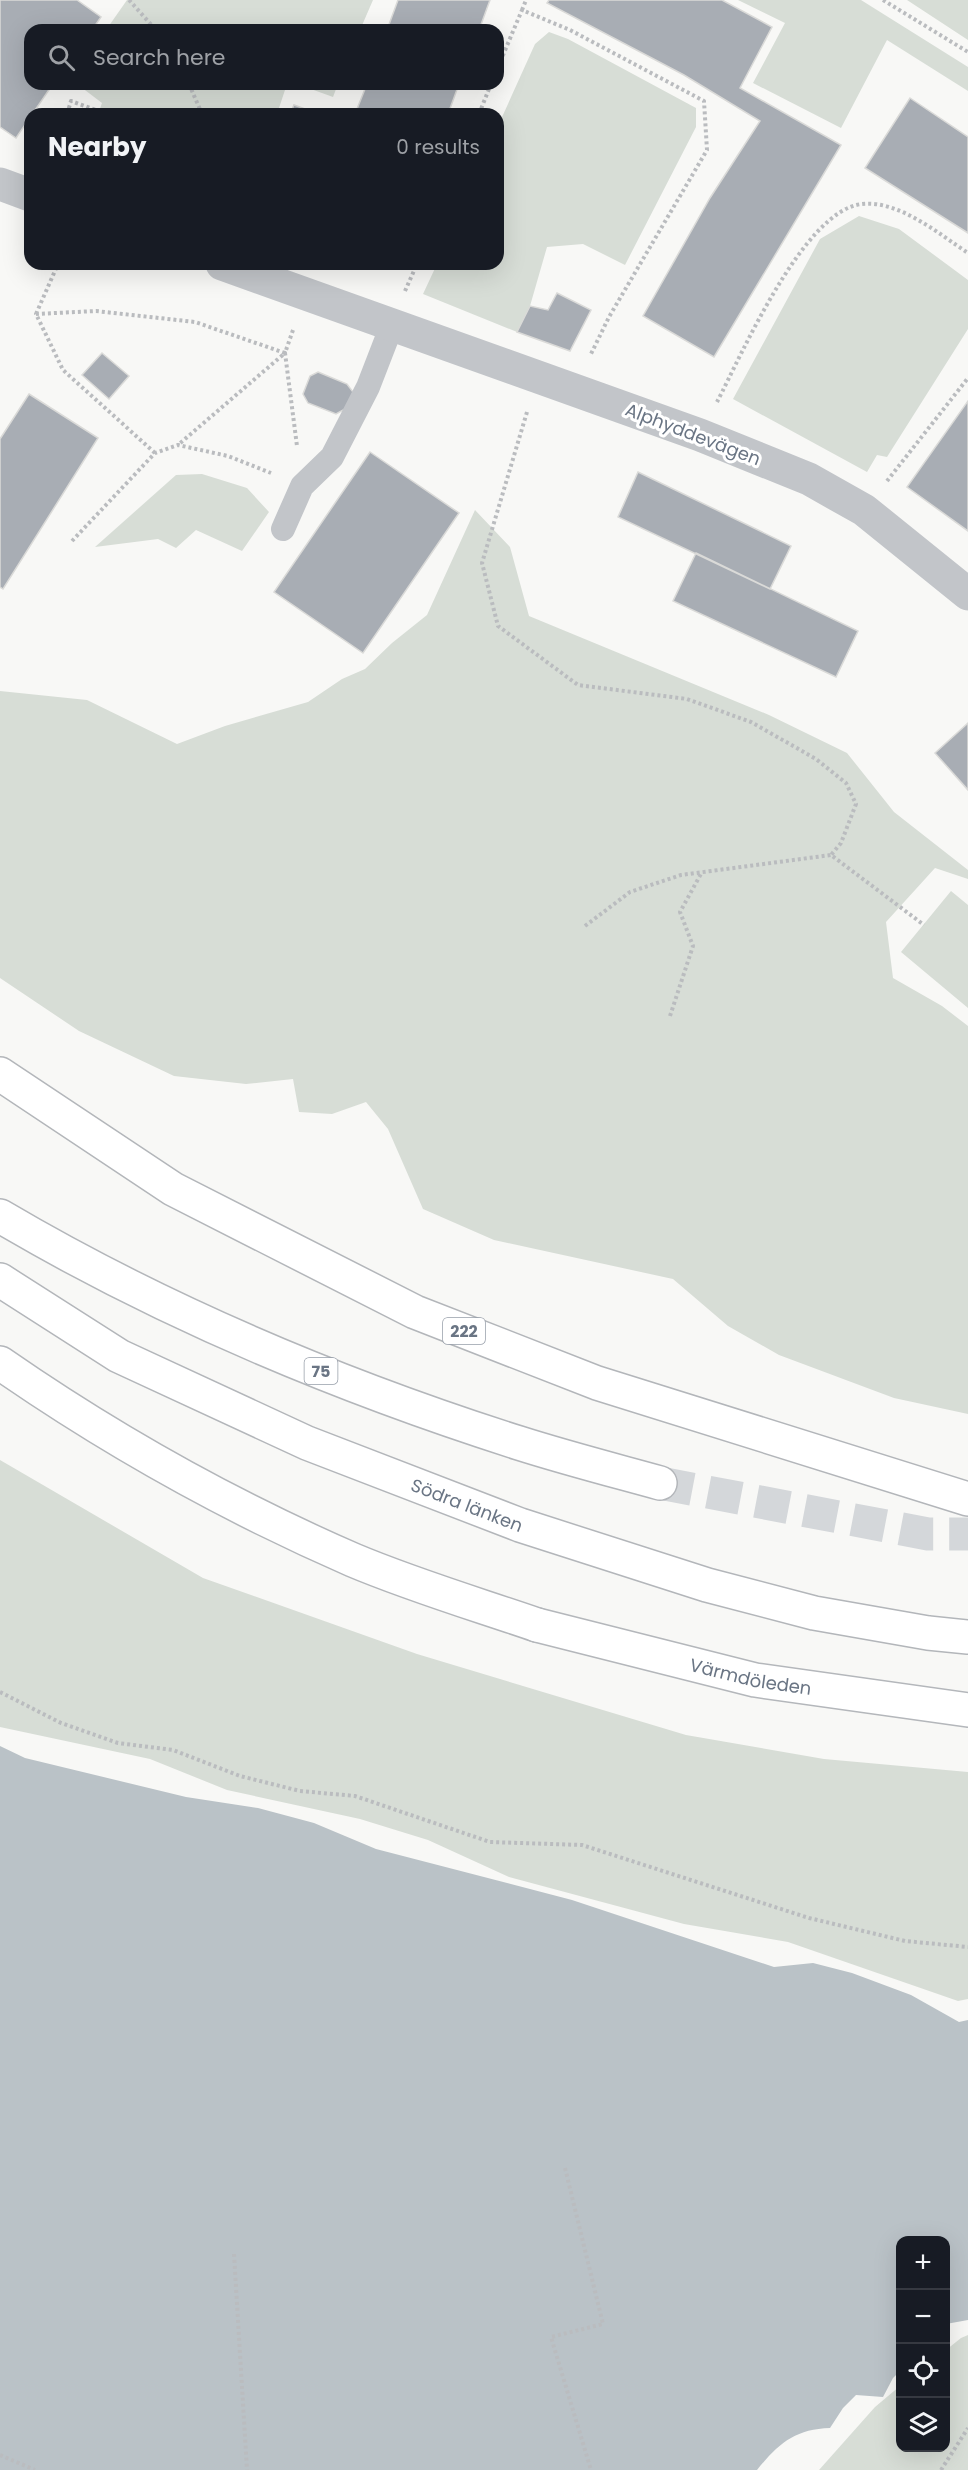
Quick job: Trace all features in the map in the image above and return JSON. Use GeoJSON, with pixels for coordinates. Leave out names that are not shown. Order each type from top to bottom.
{"type":"FeatureCollection","features":[{"type":"Feature","properties":{"kind":"main road","name":"222"},"geometry":{"type":"LineString","coordinates":[[0,1074],[173,1189],[415,1312],[597,1383],[968,1499]]}},
{"type":"Feature","properties":{"kind":"main road","name":"75"},"geometry":{"type":"LineString","coordinates":[[0,1216],[65,1254],[167,1306],[358,1386],[520,1444],[660,1483]]}},
{"type":"Feature","properties":{"kind":"main road","name":"Södra länken"},"geometry":{"type":"LineString","coordinates":[[0,1280],[119,1356],[307,1443],[520,1525],[707,1585],[814,1613],[928,1634],[968,1637]]}},
{"type":"Feature","properties":{"kind":"main road","name":"Värmdöleden"},"geometry":{"type":"LineString","coordinates":[[0,1363],[72,1413],[210,1491],[354,1560],[537,1625],[755,1680],[968,1710]]}},
{"type":"Feature","properties":{"kind":"street"},"geometry":{"type":"LineString","coordinates":[[0,184],[24,193]]}},
{"type":"Feature","properties":{"kind":"street","name":"Alphyddevägen"},"geometry":{"type":"LineString","coordinates":[[239,270],[700,435],[809,479],[864,510],[968,594]]}},
{"type":"Feature","properties":{"kind":"lane"},"geometry":{"type":"LineString","coordinates":[[283,529],[302,486],[332,457],[368,387],[392,325]]}},
{"type":"Feature","properties":{"kind":"path"},"geometry":{"type":"LineString","coordinates":[[129,0],[151,24]]}},
{"type":"Feature","properties":{"kind":"path"},"geometry":{"type":"LineString","coordinates":[[504,53],[526,0]]}},
{"type":"Feature","properties":{"kind":"path"},"geometry":{"type":"LineString","coordinates":[[883,0],[968,52]]}},
{"type":"Feature","properties":{"kind":"path"},"geometry":{"type":"LineString","coordinates":[[522,9],[570,30],[704,101],[707,150],[609,317],[586,365]]}},
{"type":"Feature","properties":{"kind":"path"},"geometry":{"type":"LineString","coordinates":[[192,90],[199,108]]}},
{"type":"Feature","properties":{"kind":"path"},"geometry":{"type":"LineString","coordinates":[[481,108],[488,90]]}},
{"type":"Feature","properties":{"kind":"path"},"geometry":{"type":"LineString","coordinates":[[69,108],[71,101],[90,108]]}},
{"type":"Feature","properties":{"kind":"path"},"geometry":{"type":"LineString","coordinates":[[700,435],[791,262],[840,210],[863,204],[905,212],[968,253]]}},
{"type":"Feature","properties":{"kind":"path"},"geometry":{"type":"LineString","coordinates":[[55,270],[36,314],[63,369],[155,453]]}},
{"type":"Feature","properties":{"kind":"path"},"geometry":{"type":"LineString","coordinates":[[178,445],[228,456],[302,486],[285,353],[306,294]]}},
{"type":"Feature","properties":{"kind":"path"},"geometry":{"type":"LineString","coordinates":[[36,314],[96,311],[195,322],[285,353]]}},
{"type":"Feature","properties":{"kind":"path"},"geometry":{"type":"LineString","coordinates":[[72,541],[155,453],[178,445],[285,353]]}},
{"type":"Feature","properties":{"kind":"path"},"geometry":{"type":"LineString","coordinates":[[864,510],[968,378]]}},
{"type":"Feature","properties":{"kind":"path"},"geometry":{"type":"LineString","coordinates":[[530,404],[482,563],[498,626],[578,685],[687,699],[751,722],[816,759],[846,783],[856,804],[841,843],[831,855],[681,875],[630,892],[585,926]]}},
{"type":"Feature","properties":{"kind":"path"},"geometry":{"type":"LineString","coordinates":[[831,855],[924,925]]}},
{"type":"Feature","properties":{"kind":"path"},"geometry":{"type":"LineString","coordinates":[[670,1016],[693,946],[680,912],[703,872]]}},
{"type":"Feature","properties":{"kind":"path"},"geometry":{"type":"LineString","coordinates":[[0,1692],[61,1723],[117,1743],[172,1750],[240,1776],[300,1791],[355,1796],[490,1842],[582,1845],[809,1917],[905,1941],[968,1947]]}},
{"type":"Feature","properties":{"kind":"path"},"geometry":{"type":"LineString","coordinates":[[565,2168],[603,2324],[551,2337],[591,2470]]}},
{"type":"Feature","properties":{"kind":"path"},"geometry":{"type":"LineString","coordinates":[[234,2254],[247,2470]]}},
{"type":"Feature","properties":{"kind":"path"},"geometry":{"type":"LineString","coordinates":[[941,2470],[968,2428]]}},
{"type":"Feature","properties":{"kind":"path"},"geometry":{"type":"LineString","coordinates":[[0,2455],[35,2470]]}},
{"type":"Feature","properties":{"kind":"path"},"geometry":{"type":"LineString","coordinates":[[14,2470],[16,2462]]}},
{"type":"Feature","properties":{"kind":"shaded area"},"geometry":{"type":"Polygon","coordinates":[[[127,0],[373,0],[363,24],[110,24],[127,0]]]}},
{"type":"Feature","properties":{"kind":"shaded area"},"geometry":{"type":"Polygon","coordinates":[[[738,0],[861,0],[968,67],[968,91],[887,40],[841,128],[753,83],[785,23],[738,0]]]}},
{"type":"Feature","properties":{"kind":"shaded area"},"geometry":{"type":"Polygon","coordinates":[[[907,0],[968,0],[968,40],[907,0]]]}},
{"type":"Feature","properties":{"kind":"shaded area"},"geometry":{"type":"Polygon","coordinates":[[[549,32],[568,39],[696,108],[696,127],[625,265],[583,244],[547,247],[530,306],[517,332],[423,294],[434,270],[504,270],[504,113],[535,44],[549,32]]]}},
{"type":"Feature","properties":{"kind":"shaded area"},"geometry":{"type":"Polygon","coordinates":[[[85,90],[285,90],[279,108],[100,108],[102,103],[85,90]]]}},
{"type":"Feature","properties":{"kind":"shaded area"},"geometry":{"type":"Polygon","coordinates":[[[314,90],[336,90],[333,97],[314,90]]]}},
{"type":"Feature","properties":{"kind":"shaded area"},"geometry":{"type":"Polygon","coordinates":[[[859,216],[899,229],[968,280],[968,329],[887,457],[877,455],[867,472],[733,399],[820,239],[859,216]]]}},
{"type":"Feature","properties":{"kind":"shaded area"},"geometry":{"type":"Polygon","coordinates":[[[202,474],[247,488],[269,512],[242,551],[196,530],[176,548],[158,539],[95,547],[176,475],[202,474]]]}},
{"type":"Feature","properties":{"kind":"shaded area"},"geometry":{"type":"Polygon","coordinates":[[[475,510],[510,547],[529,616],[769,715],[847,753],[894,812],[968,870],[968,879],[935,868],[886,922],[893,978],[942,1006],[968,1026],[968,1414],[894,1398],[779,1355],[728,1326],[673,1279],[494,1240],[423,1209],[388,1129],[366,1102],[332,1114],[299,1112],[293,1079],[246,1084],[174,1076],[79,1031],[0,978],[0,691],[87,700],[177,744],[225,726],[308,702],[342,679],[365,669],[392,643],[427,615],[475,510]]]}},
{"type":"Feature","properties":{"kind":"shaded area"},"geometry":{"type":"Polygon","coordinates":[[[951,891],[968,905],[968,1008],[901,952],[951,891]]]}},
{"type":"Feature","properties":{"kind":"shaded area"},"geometry":{"type":"Polygon","coordinates":[[[0,1460],[203,1578],[417,1654],[686,1735],[824,1759],[968,1772],[968,1999],[958,2001],[788,1942],[684,1924],[509,1877],[428,1840],[360,1819],[227,1790],[150,1759],[0,1727],[0,1460]]]}},
{"type":"Feature","properties":{"kind":"shaded area"},"geometry":{"type":"Polygon","coordinates":[[[0,1746],[25,1758],[186,1797],[258,1808],[314,1823],[376,1849],[572,1900],[774,1967],[813,1963],[852,1973],[911,1995],[959,2022],[968,2020],[968,2320],[950,2323],[950,2236],[896,2236],[896,2375],[883,2397],[856,2395],[843,2408],[830,2428],[807,2431],[788,2440],[757,2470],[0,2470],[0,1746]]]}},
{"type":"Feature","properties":{"kind":"shaded area"},"geometry":{"type":"Polygon","coordinates":[[[968,2335],[968,2470],[819,2470],[875,2407],[896,2389],[896,2452],[950,2452],[950,2347],[968,2335]]]}},
{"type":"Feature","properties":{"kind":"building"},"geometry":{"type":"Polygon","coordinates":[[[0,0],[77,0],[101,17],[96,24],[24,24],[24,90],[49,90],[37,108],[24,108],[24,126],[16,138],[0,127],[0,0]]]}},
{"type":"Feature","properties":{"kind":"building"},"geometry":{"type":"Polygon","coordinates":[[[398,0],[490,0],[481,24],[389,24],[398,0]]]}},
{"type":"Feature","properties":{"kind":"building"},"geometry":{"type":"Polygon","coordinates":[[[549,0],[722,0],[772,27],[740,88],[841,145],[714,357],[643,316],[710,198],[760,121],[684,75],[547,3],[549,0]]]}},
{"type":"Feature","properties":{"kind":"building"},"geometry":{"type":"Polygon","coordinates":[[[365,90],[457,90],[450,108],[357,108],[365,90]]]}},
{"type":"Feature","properties":{"kind":"building"},"geometry":{"type":"Polygon","coordinates":[[[910,98],[968,137],[968,233],[865,168],[910,98]]]}},
{"type":"Feature","properties":{"kind":"building"},"geometry":{"type":"Polygon","coordinates":[[[557,293],[591,310],[570,351],[517,332],[530,306],[548,310],[557,293]]]}},
{"type":"Feature","properties":{"kind":"building"},"geometry":{"type":"Polygon","coordinates":[[[102,353],[129,376],[109,399],[82,375],[102,353]]]}},
{"type":"Feature","properties":{"kind":"building"},"geometry":{"type":"Polygon","coordinates":[[[318,372],[347,384],[353,392],[347,408],[336,414],[308,403],[303,394],[310,376],[318,372]]]}},
{"type":"Feature","properties":{"kind":"building"},"geometry":{"type":"Polygon","coordinates":[[[29,394],[98,438],[3,589],[0,587],[0,439],[29,394]]]}},
{"type":"Feature","properties":{"kind":"building"},"geometry":{"type":"Polygon","coordinates":[[[968,401],[968,531],[907,487],[968,401]]]}},
{"type":"Feature","properties":{"kind":"building"},"geometry":{"type":"Polygon","coordinates":[[[370,452],[459,513],[363,653],[274,592],[370,452]]]}},
{"type":"Feature","properties":{"kind":"building"},"geometry":{"type":"Polygon","coordinates":[[[638,472],[791,546],[770,589],[618,517],[638,472]]]}},
{"type":"Feature","properties":{"kind":"building"},"geometry":{"type":"Polygon","coordinates":[[[696,553],[858,631],[836,677],[673,601],[696,553]]]}},
{"type":"Feature","properties":{"kind":"building"},"geometry":{"type":"Polygon","coordinates":[[[968,723],[968,790],[935,753],[968,723]]]}},
{"type":"Feature","properties":{"kind":"tunnel"},"geometry":{"type":"LineString","coordinates":[[660,1483],[928,1534],[968,1534]]}}]}
